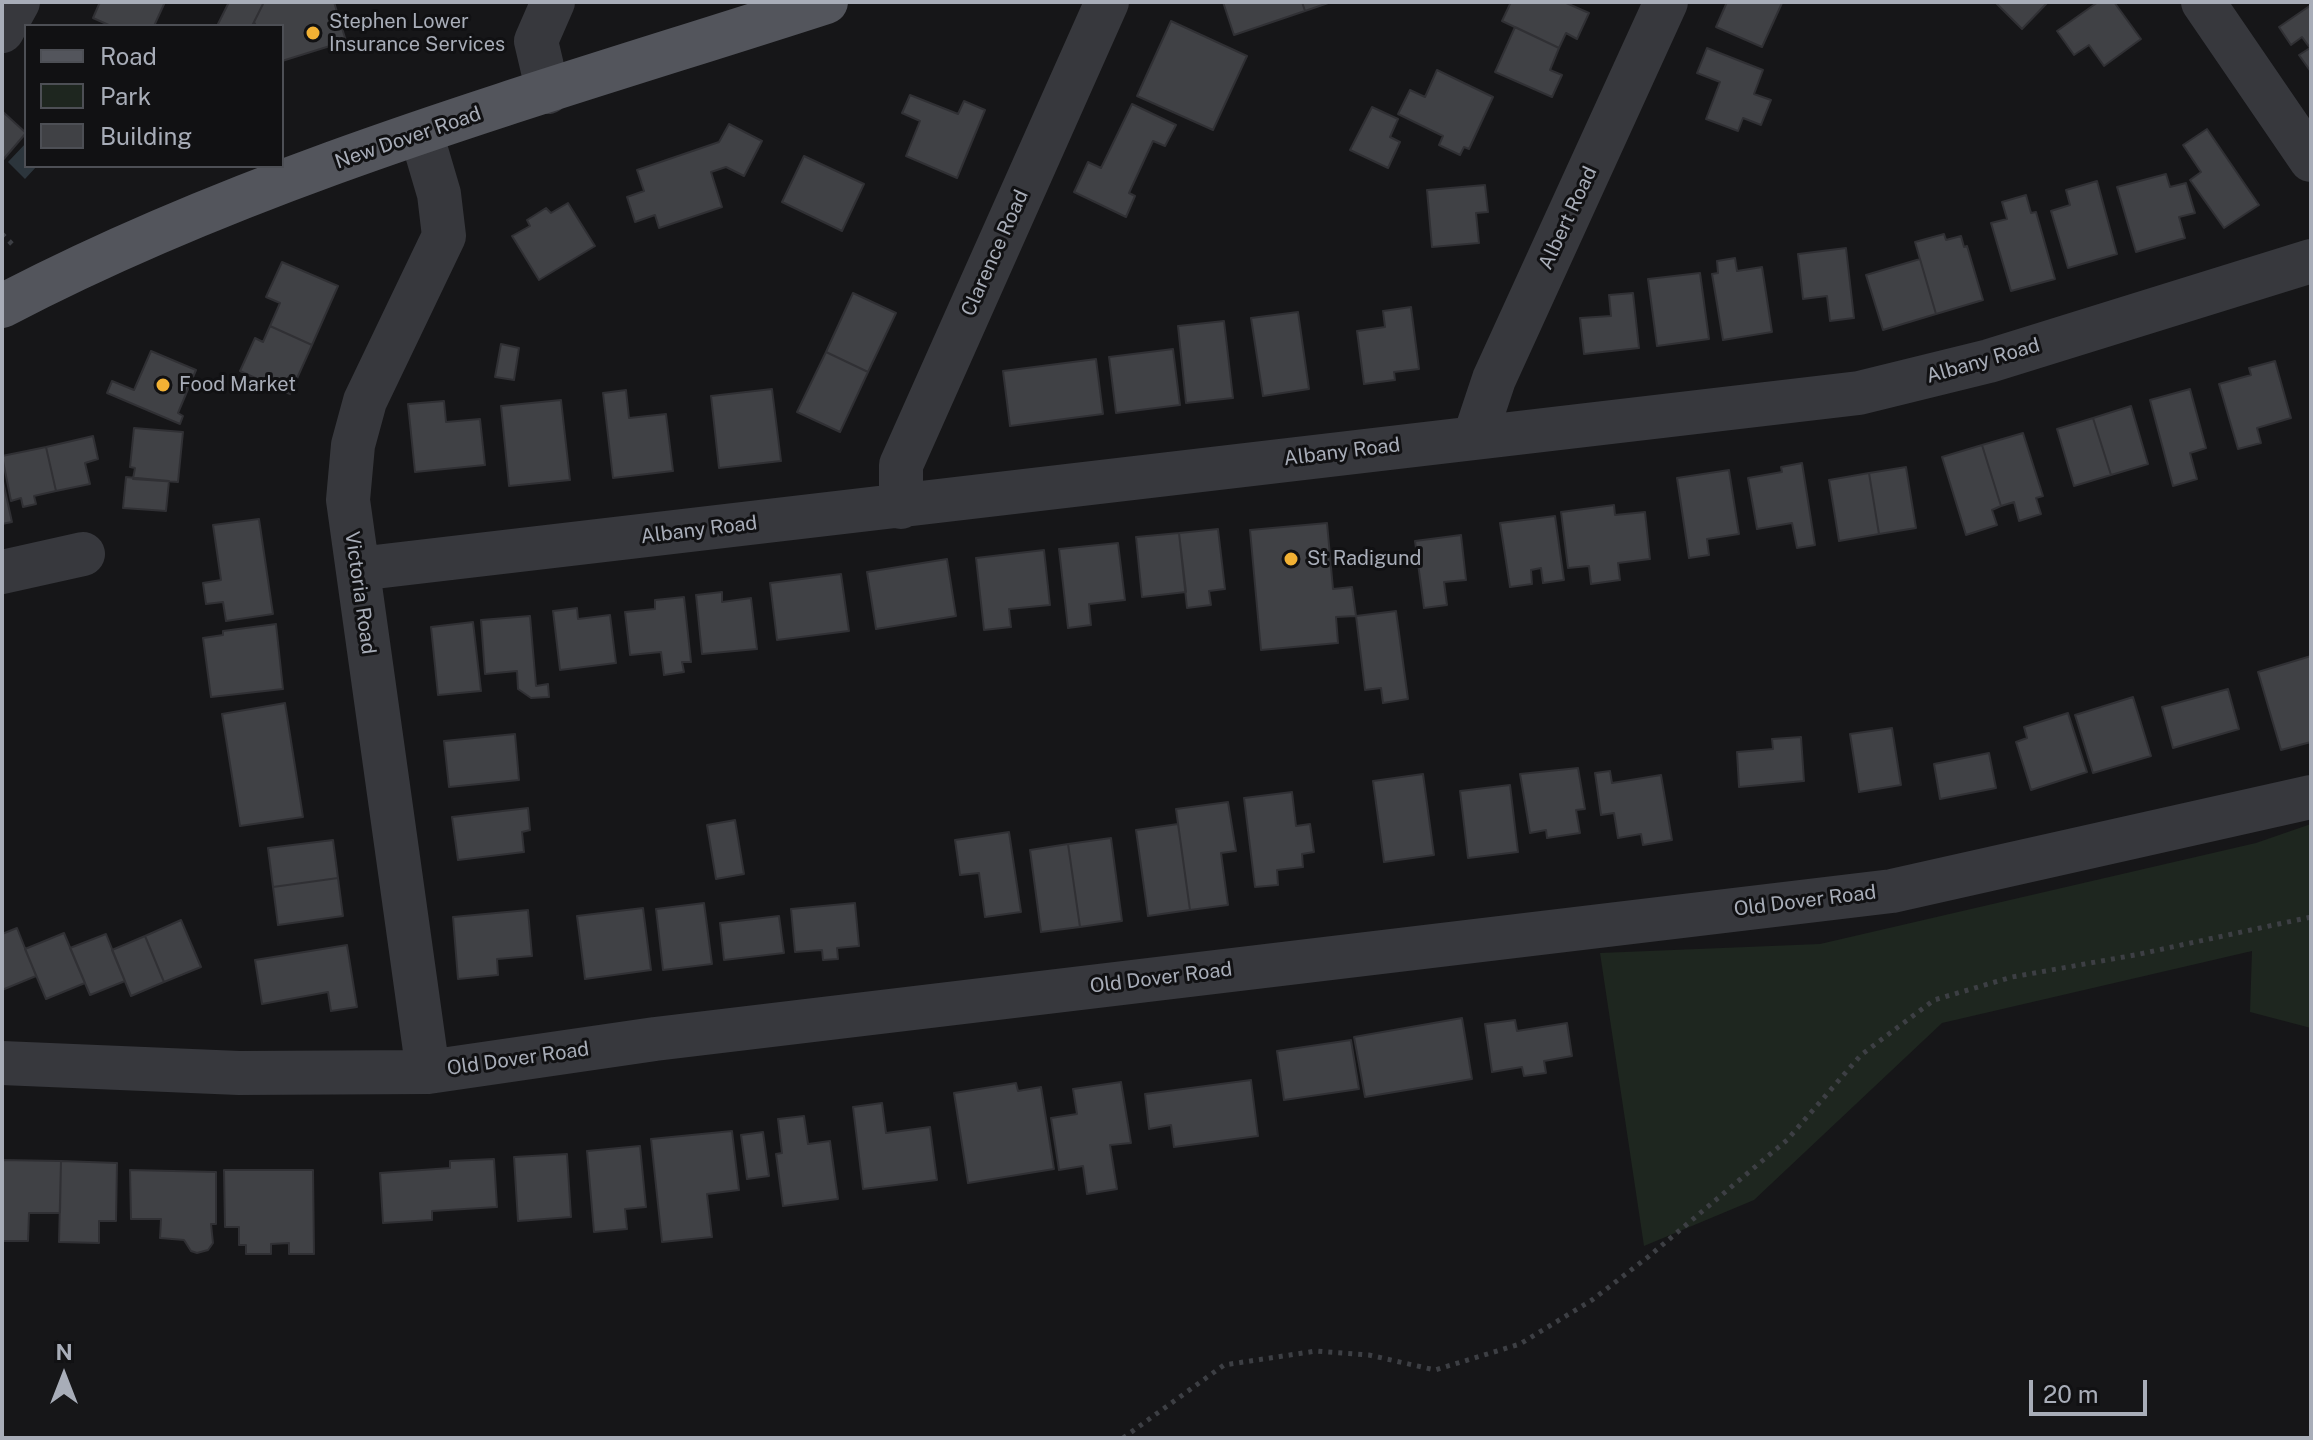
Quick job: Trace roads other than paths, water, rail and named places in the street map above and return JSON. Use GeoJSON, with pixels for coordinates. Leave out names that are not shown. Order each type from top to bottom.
{"type":"FeatureCollection","features":[{"type":"Feature","properties":{"kind":"main road","name":"New Dover Road"},"geometry":{"type":"LineString","coordinates":[[2,306],[187,217],[421,133],[826,2]]}},
{"type":"Feature","properties":{"kind":"street"},"geometry":{"type":"LineString","coordinates":[[2,31],[18,2]]}},
{"type":"Feature","properties":{"kind":"street"},"geometry":{"type":"LineString","coordinates":[[548,92],[536,41],[553,2]]}},
{"type":"Feature","properties":{"kind":"street","name":"Clarence Road"},"geometry":{"type":"LineString","coordinates":[[901,507],[901,465],[1107,2]]}},
{"type":"Feature","properties":{"kind":"street","name":"Albert Road"},"geometry":{"type":"LineString","coordinates":[[1475,436],[1494,379],[1666,2]]}},
{"type":"Feature","properties":{"kind":"street"},"geometry":{"type":"LineString","coordinates":[[2203,2],[2311,160]]}},
{"type":"Feature","properties":{"kind":"street","name":"Victoria Road"},"geometry":{"type":"LineString","coordinates":[[421,133],[439,194],[444,236],[375,378],[358,423],[348,500],[428,1072]]}},
{"type":"Feature","properties":{"kind":"street","name":"Albany Road"},"geometry":{"type":"LineString","coordinates":[[358,569],[1859,393],[1989,361],[2311,261]]}},
{"type":"Feature","properties":{"kind":"street"},"geometry":{"type":"LineString","coordinates":[[2,572],[83,554]]}},
{"type":"Feature","properties":{"kind":"street","name":"Old Dover Road"},"geometry":{"type":"LineString","coordinates":[[2,1063],[239,1073],[428,1072],[655,1039],[1892,891],[2311,797]]}},
{"type":"Feature","properties":{"kind":"place","name":"Stephen Lower Insurance Services"},"geometry":{"type":"Point","coordinates":[313,33]}},
{"type":"Feature","properties":{"kind":"place","name":"Food Market"},"geometry":{"type":"Point","coordinates":[163,385]}},
{"type":"Feature","properties":{"kind":"place","name":"St Radigund"},"geometry":{"type":"Point","coordinates":[1291,559]}}]}
